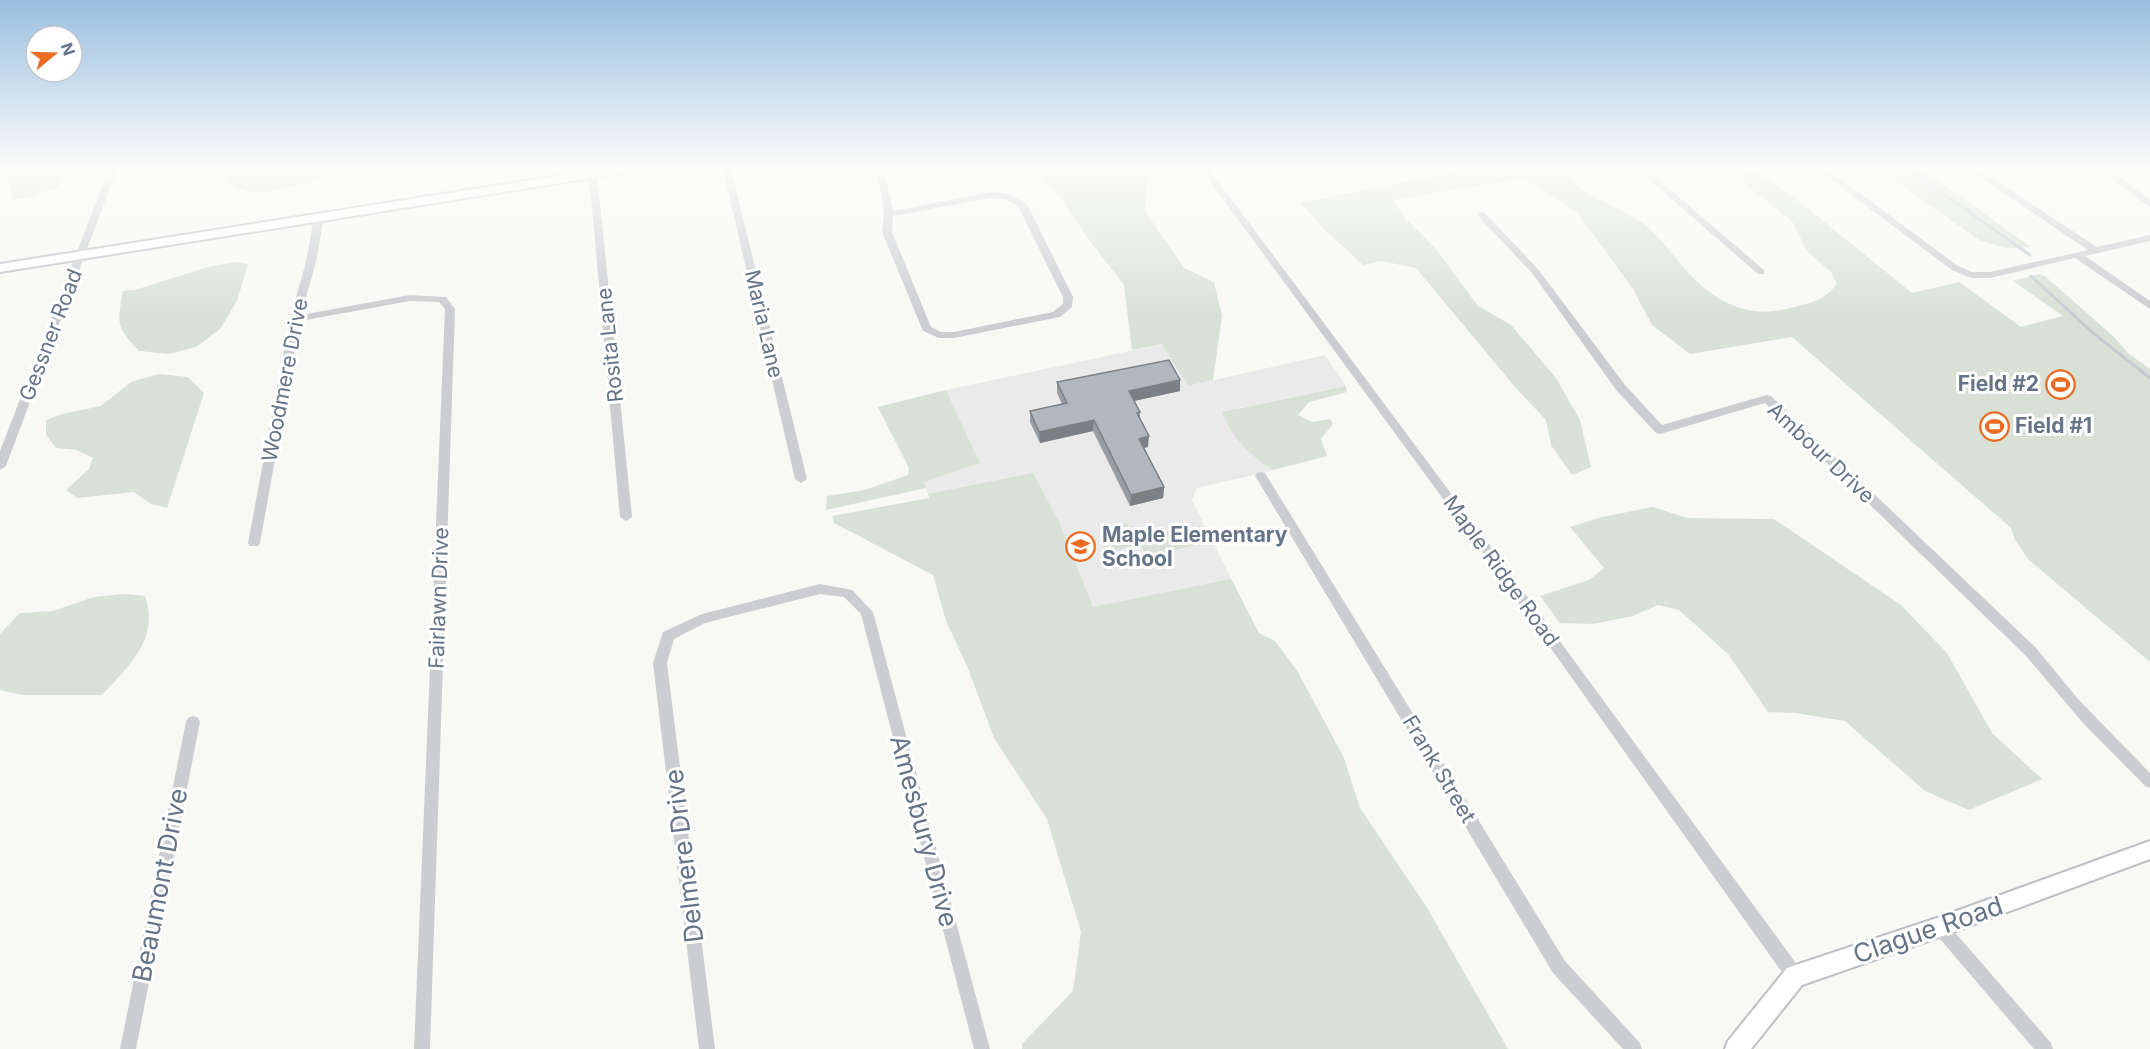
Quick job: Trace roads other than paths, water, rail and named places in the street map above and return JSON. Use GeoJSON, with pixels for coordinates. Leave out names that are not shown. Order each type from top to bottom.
{"type":"FeatureCollection","features":[{"type":"Feature","properties":{"kind":"street","name":"Gessner Road"},"geometry":{"type":"LineString","coordinates":[[0,466],[95,218]]}},
{"type":"Feature","properties":{"kind":"street"},"geometry":{"type":"LineString","coordinates":[[0,268],[313,218]]}},
{"type":"Feature","properties":{"kind":"street","name":"Woodmere Drive"},"geometry":{"type":"LineString","coordinates":[[254,543],[296,319],[311,262],[319,218]]}},
{"type":"Feature","properties":{"kind":"street","name":"Rosita Lane"},"geometry":{"type":"LineString","coordinates":[[597,218],[626,517]]}},
{"type":"Feature","properties":{"kind":"street","name":"Maria Lane"},"geometry":{"type":"LineString","coordinates":[[739,218],[801,479]]}},
{"type":"Feature","properties":{"kind":"street"},"geometry":{"type":"LineString","coordinates":[[889,218],[887,232],[927,329],[939,335],[954,335],[1056,315],[1068,305],[1068,297],[1029,218]]}},
{"type":"Feature","properties":{"kind":"street","name":"Maple Ridge Road"},"geometry":{"type":"LineString","coordinates":[[1241,218],[1795,976]]}},
{"type":"Feature","properties":{"kind":"street","name":"Ambour Drive"},"geometry":{"type":"LineString","coordinates":[[1485,218],[1535,271],[1621,388],[1660,430],[1767,399],[2031,652],[2093,727],[2150,782]]}},
{"type":"Feature","properties":{"kind":"street"},"geometry":{"type":"LineString","coordinates":[[1698,218],[1761,272]]}},
{"type":"Feature","properties":{"kind":"street"},"geometry":{"type":"LineString","coordinates":[[1887,218],[1946,262],[1971,275],[1990,275],[2150,238]]}},
{"type":"Feature","properties":{"kind":"street"},"geometry":{"type":"LineString","coordinates":[[2046,218],[2095,250]]}},
{"type":"Feature","properties":{"kind":"street"},"geometry":{"type":"LineString","coordinates":[[2077,255],[2150,306]]}},
{"type":"Feature","properties":{"kind":"street","name":"Fairlawn Drive"},"geometry":{"type":"LineString","coordinates":[[296,319],[410,298],[442,299],[450,309],[422,1049]]}},
{"type":"Feature","properties":{"kind":"street","name":"Frank Street"},"geometry":{"type":"LineString","coordinates":[[1261,476],[1559,967],[1634,1049]]}},
{"type":"Feature","properties":{"kind":"street","name":"Amesbury Drive"},"geometry":{"type":"LineString","coordinates":[[660,663],[668,636],[702,619],[820,589],[848,593],[867,612],[982,1049]]}},
{"type":"Feature","properties":{"kind":"street","name":"Delmere Drive"},"geometry":{"type":"LineString","coordinates":[[660,663],[707,1049]]}},
{"type":"Feature","properties":{"kind":"street","name":"Beaumont Drive"},"geometry":{"type":"LineString","coordinates":[[128,1049],[193,722]]}},
{"type":"Feature","properties":{"kind":"street","name":"Clague Road"},"geometry":{"type":"LineString","coordinates":[[1795,976],[1940,927],[2150,850]]}},
{"type":"Feature","properties":{"kind":"street"},"geometry":{"type":"LineString","coordinates":[[1940,927],[2045,1049]]}},
{"type":"Feature","properties":{"kind":"street"},"geometry":{"type":"LineString","coordinates":[[1736,1049],[1795,976]]}},
{"type":"Feature","properties":{"kind":"waterway"},"geometry":{"type":"LineString","coordinates":[[1978,218],[2030,255]]}},
{"type":"Feature","properties":{"kind":"waterway"},"geometry":{"type":"LineString","coordinates":[[2031,276],[2093,333],[2150,378]]}},
{"type":"Feature","properties":{"kind":"place","name":"Field #2"},"geometry":{"type":"Point","coordinates":[2060,384]}},
{"type":"Feature","properties":{"kind":"place","name":"Field #1"},"geometry":{"type":"Point","coordinates":[1994,426]}},
{"type":"Feature","properties":{"kind":"place","name":"Maple Elementary School"},"geometry":{"type":"Point","coordinates":[1081,547]}}]}
